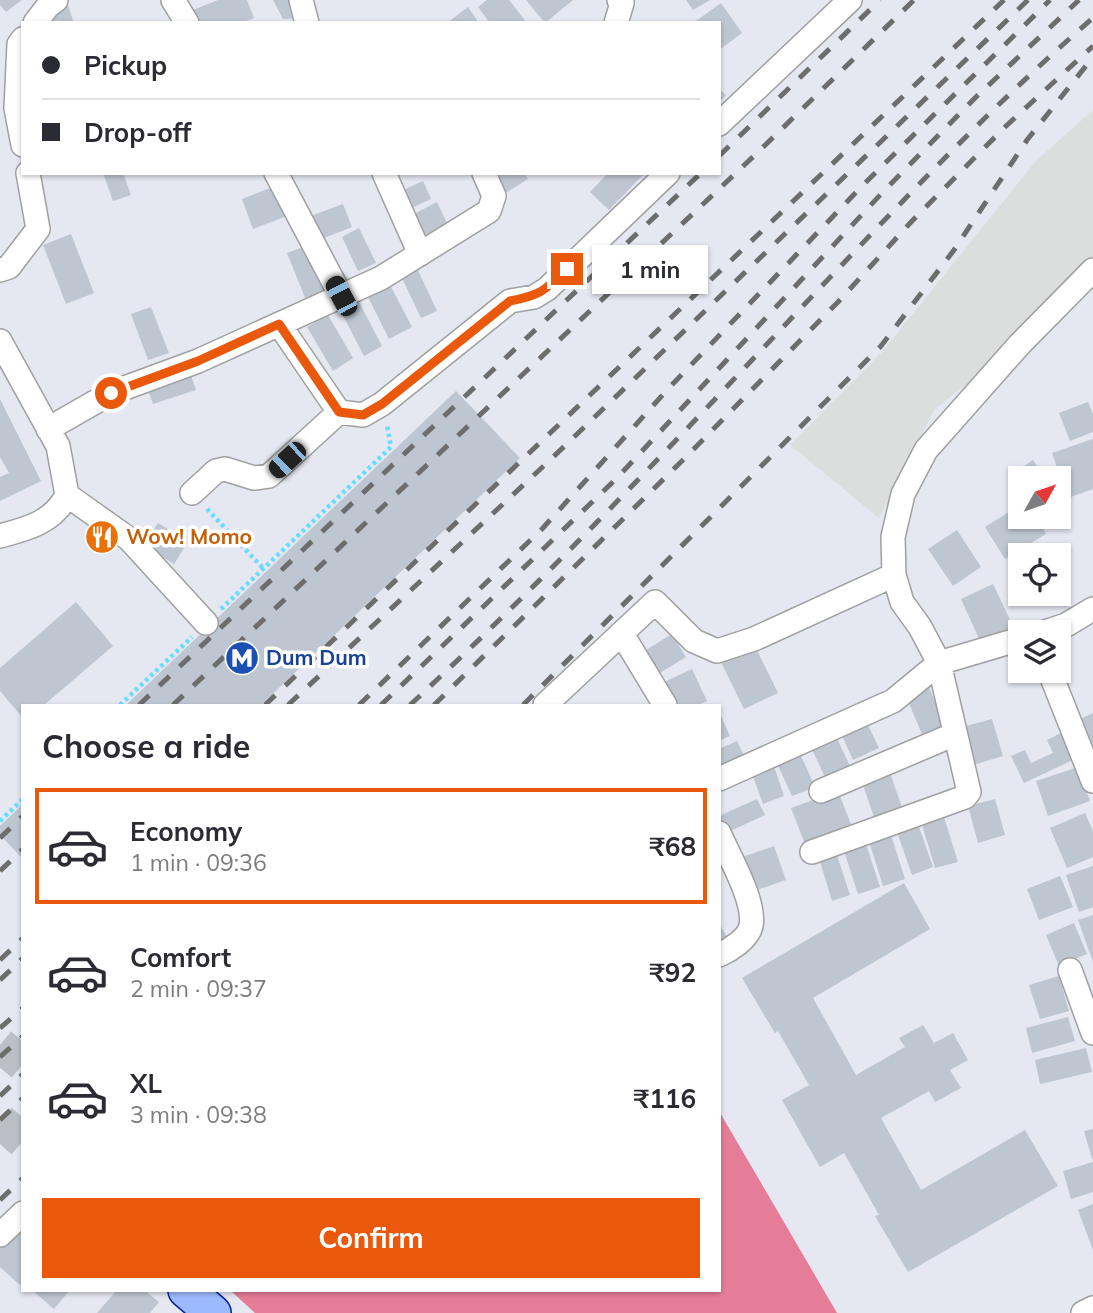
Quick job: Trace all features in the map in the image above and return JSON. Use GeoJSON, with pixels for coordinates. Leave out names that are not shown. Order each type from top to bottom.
{"type":"FeatureCollection","features":[{"type":"Feature","properties":{"kind":"main road"},"geometry":{"type":"LineString","coordinates":[[188,1292],[213,1313]]}},
{"type":"Feature","properties":{"kind":"street"},"geometry":{"type":"LineString","coordinates":[[37,21],[56,0]]}},
{"type":"Feature","properties":{"kind":"street"},"geometry":{"type":"LineString","coordinates":[[173,0],[186,21]]}},
{"type":"Feature","properties":{"kind":"street"},"geometry":{"type":"LineString","coordinates":[[301,0],[306,21]]}},
{"type":"Feature","properties":{"kind":"street"},"geometry":{"type":"LineString","coordinates":[[721,122],[850,0]]}},
{"type":"Feature","properties":{"kind":"street"},"geometry":{"type":"LineString","coordinates":[[21,42],[16,108],[21,134]]}},
{"type":"Feature","properties":{"kind":"street"},"geometry":{"type":"LineString","coordinates":[[0,271],[9,267],[38,229],[28,175]]}},
{"type":"Feature","properties":{"kind":"street"},"geometry":{"type":"LineString","coordinates":[[277,175],[341,296]]}},
{"type":"Feature","properties":{"kind":"street"},"geometry":{"type":"LineString","coordinates":[[385,175],[420,254]]}},
{"type":"Feature","properties":{"kind":"street"},"geometry":{"type":"LineString","coordinates":[[48,429],[111,393],[198,361],[381,278],[489,211],[494,196],[485,175]]}},
{"type":"Feature","properties":{"kind":"street"},"geometry":{"type":"LineString","coordinates":[[279,324],[339,412],[363,415],[382,404],[510,301],[534,297],[547,289],[666,175]]}},
{"type":"Feature","properties":{"kind":"street"},"geometry":{"type":"LineString","coordinates":[[812,852],[965,797],[969,792],[939,663],[902,602],[894,575],[893,537],[903,494],[926,450],[1020,344],[1093,270]]}},
{"type":"Feature","properties":{"kind":"street"},"geometry":{"type":"LineString","coordinates":[[0,341],[58,446],[67,495],[61,507],[36,526],[0,536]]}},
{"type":"Feature","properties":{"kind":"street"},"geometry":{"type":"LineString","coordinates":[[192,493],[216,471],[225,469],[254,478],[269,476],[339,412]]}},
{"type":"Feature","properties":{"kind":"street"},"geometry":{"type":"LineString","coordinates":[[67,495],[129,539],[206,623]]}},
{"type":"Feature","properties":{"kind":"street"},"geometry":{"type":"LineString","coordinates":[[546,704],[656,602],[694,641],[717,651],[754,639],[894,575]]}},
{"type":"Feature","properties":{"kind":"street"},"geometry":{"type":"LineString","coordinates":[[1071,622],[1093,609]]}},
{"type":"Feature","properties":{"kind":"street"},"geometry":{"type":"LineString","coordinates":[[622,634],[664,704]]}},
{"type":"Feature","properties":{"kind":"street"},"geometry":{"type":"LineString","coordinates":[[721,778],[893,701],[939,663],[1008,643]]}},
{"type":"Feature","properties":{"kind":"street"},"geometry":{"type":"LineString","coordinates":[[1054,683],[1093,780]]}},
{"type":"Feature","properties":{"kind":"street"},"geometry":{"type":"LineString","coordinates":[[821,791],[955,734]]}},
{"type":"Feature","properties":{"kind":"street"},"geometry":{"type":"LineString","coordinates":[[721,838],[749,902],[751,917],[750,929],[742,939],[721,954]]}},
{"type":"Feature","properties":{"kind":"street"},"geometry":{"type":"LineString","coordinates":[[1070,970],[1093,1033]]}},
{"type":"Feature","properties":{"kind":"street"},"geometry":{"type":"LineString","coordinates":[[0,1236],[21,1215]]}},
{"type":"Feature","properties":{"kind":"street"},"geometry":{"type":"LineString","coordinates":[[1083,1313],[1093,1308]]}},
{"type":"Feature","properties":{"kind":"path"},"geometry":{"type":"LineString","coordinates":[[121,704],[391,447],[382,404]]}},
{"type":"Feature","properties":{"kind":"path"},"geometry":{"type":"LineString","coordinates":[[192,493],[263,568]]}},
{"type":"Feature","properties":{"kind":"path"},"geometry":{"type":"LineString","coordinates":[[0,821],[21,801]]}},
{"type":"Feature","properties":{"kind":"shaded area"},"geometry":{"type":"Polygon","coordinates":[[[1093,110],[1093,283],[935,409],[879,518],[790,445],[882,352],[1036,161],[1093,110]]]}},
{"type":"Feature","properties":{"kind":"shaded area"},"geometry":{"type":"Polygon","coordinates":[[[721,1114],[837,1313],[255,1313],[232,1292],[721,1292],[721,1114]]]}},
{"type":"Feature","properties":{"kind":"building"},"geometry":{"type":"Polygon","coordinates":[[[0,0],[22,0],[6,12],[0,5],[0,0]]]}},
{"type":"Feature","properties":{"kind":"building"},"geometry":{"type":"Polygon","coordinates":[[[218,0],[247,0],[254,18],[246,21],[197,21],[193,10],[218,0]]]}},
{"type":"Feature","properties":{"kind":"building"},"geometry":{"type":"Polygon","coordinates":[[[273,0],[294,0],[299,18],[283,19],[273,0]]]}},
{"type":"Feature","properties":{"kind":"building"},"geometry":{"type":"Polygon","coordinates":[[[487,0],[509,0],[525,21],[488,21],[478,7],[487,0]]]}},
{"type":"Feature","properties":{"kind":"building"},"geometry":{"type":"Polygon","coordinates":[[[526,0],[573,0],[547,21],[543,21],[526,0]]]}},
{"type":"Feature","properties":{"kind":"building"},"geometry":{"type":"Polygon","coordinates":[[[686,0],[710,0],[693,10],[686,0]]]}},
{"type":"Feature","properties":{"kind":"building"},"geometry":{"type":"Polygon","coordinates":[[[67,2],[73,21],[47,21],[67,2]]]}},
{"type":"Feature","properties":{"kind":"building"},"geometry":{"type":"Polygon","coordinates":[[[721,3],[742,33],[721,49],[721,21],[696,21],[721,3]]]}},
{"type":"Feature","properties":{"kind":"building"},"geometry":{"type":"Polygon","coordinates":[[[468,7],[478,21],[450,21],[468,7]]]}},
{"type":"Feature","properties":{"kind":"building"},"geometry":{"type":"Polygon","coordinates":[[[104,175],[124,175],[131,195],[113,201],[104,175]]]}},
{"type":"Feature","properties":{"kind":"building"},"geometry":{"type":"Polygon","coordinates":[[[492,175],[525,175],[528,179],[504,194],[492,175]]]}},
{"type":"Feature","properties":{"kind":"building"},"geometry":{"type":"Polygon","coordinates":[[[606,175],[643,175],[609,210],[590,192],[606,175]]]}},
{"type":"Feature","properties":{"kind":"building"},"geometry":{"type":"Polygon","coordinates":[[[423,181],[431,199],[407,210],[399,192],[423,181]]]}},
{"type":"Feature","properties":{"kind":"building"},"geometry":{"type":"Polygon","coordinates":[[[278,185],[290,215],[253,229],[242,199],[278,185]]]}},
{"type":"Feature","properties":{"kind":"building"},"geometry":{"type":"Polygon","coordinates":[[[437,202],[447,223],[424,236],[412,215],[437,202]]]}},
{"type":"Feature","properties":{"kind":"building"},"geometry":{"type":"Polygon","coordinates":[[[343,204],[352,227],[316,241],[308,217],[343,204]]]}},
{"type":"Feature","properties":{"kind":"building"},"geometry":{"type":"Polygon","coordinates":[[[359,228],[376,263],[358,271],[342,237],[359,228]]]}},
{"type":"Feature","properties":{"kind":"building"},"geometry":{"type":"Polygon","coordinates":[[[71,234],[94,293],[66,304],[43,245],[71,234]]]}},
{"type":"Feature","properties":{"kind":"building"},"geometry":{"type":"Polygon","coordinates":[[[309,245],[327,293],[306,300],[287,253],[309,245]]]}},
{"type":"Feature","properties":{"kind":"building"},"geometry":{"type":"Polygon","coordinates":[[[415,264],[437,311],[421,318],[399,272],[415,264]]]}},
{"type":"Feature","properties":{"kind":"building"},"geometry":{"type":"Polygon","coordinates":[[[388,281],[412,327],[389,339],[366,293],[388,281]]]}},
{"type":"Feature","properties":{"kind":"building"},"geometry":{"type":"Polygon","coordinates":[[[358,300],[382,346],[364,356],[340,310],[358,300]]]}},
{"type":"Feature","properties":{"kind":"building"},"geometry":{"type":"Polygon","coordinates":[[[151,307],[169,353],[148,360],[131,314],[151,307]]]}},
{"type":"Feature","properties":{"kind":"building"},"geometry":{"type":"Polygon","coordinates":[[[328,315],[353,358],[333,371],[307,327],[328,315]]]}},
{"type":"Feature","properties":{"kind":"building"},"geometry":{"type":"Polygon","coordinates":[[[189,370],[196,390],[153,404],[146,384],[189,370]]]}},
{"type":"Feature","properties":{"kind":"building","name":"Dum Dum"},"geometry":{"type":"Polygon","coordinates":[[[456,391],[520,458],[262,704],[127,704],[456,391]]]}},
{"type":"Feature","properties":{"kind":"building"},"geometry":{"type":"Polygon","coordinates":[[[0,399],[41,481],[0,501],[0,477],[9,473],[0,457],[0,399]]]}},
{"type":"Feature","properties":{"kind":"building"},"geometry":{"type":"Polygon","coordinates":[[[1088,402],[1093,414],[1093,432],[1070,441],[1059,413],[1088,402]]]}},
{"type":"Feature","properties":{"kind":"building"},"geometry":{"type":"Polygon","coordinates":[[[1093,439],[1093,489],[1071,497],[1071,466],[1057,466],[1052,453],[1093,439]]]}},
{"type":"Feature","properties":{"kind":"building"},"geometry":{"type":"Polygon","coordinates":[[[1033,460],[1037,466],[1024,466],[1033,460]]]}},
{"type":"Feature","properties":{"kind":"building"},"geometry":{"type":"Polygon","coordinates":[[[1008,513],[1008,529],[1043,529],[1046,534],[1031,543],[1008,543],[1008,557],[1005,559],[985,527],[1008,513]]]}},
{"type":"Feature","properties":{"kind":"building"},"geometry":{"type":"Polygon","coordinates":[[[158,523],[188,542],[174,564],[144,545],[158,523]]]}},
{"type":"Feature","properties":{"kind":"building"},"geometry":{"type":"Polygon","coordinates":[[[957,530],[981,567],[953,586],[928,549],[957,530]]]}},
{"type":"Feature","properties":{"kind":"building"},"geometry":{"type":"Polygon","coordinates":[[[993,584],[1010,620],[1008,620],[1008,631],[981,643],[961,599],[993,584]]]}},
{"type":"Feature","properties":{"kind":"building"},"geometry":{"type":"Polygon","coordinates":[[[76,602],[113,646],[45,704],[21,704],[21,716],[0,691],[0,668],[76,602]]]}},
{"type":"Feature","properties":{"kind":"building"},"geometry":{"type":"Polygon","coordinates":[[[672,634],[686,657],[655,676],[641,653],[672,634]]]}},
{"type":"Feature","properties":{"kind":"building"},"geometry":{"type":"Polygon","coordinates":[[[754,644],[778,693],[744,709],[720,660],[754,644]]]}},
{"type":"Feature","properties":{"kind":"building"},"geometry":{"type":"Polygon","coordinates":[[[692,669],[707,701],[700,704],[668,704],[658,685],[692,669]]]}},
{"type":"Feature","properties":{"kind":"building"},"geometry":{"type":"Polygon","coordinates":[[[928,685],[946,729],[924,739],[905,694],[928,685]]]}},
{"type":"Feature","properties":{"kind":"building"},"geometry":{"type":"Polygon","coordinates":[[[1093,713],[1093,753],[1076,721],[1093,713]]]}},
{"type":"Feature","properties":{"kind":"building"},"geometry":{"type":"Polygon","coordinates":[[[721,716],[730,736],[721,740],[721,716]]]}},
{"type":"Feature","properties":{"kind":"building"},"geometry":{"type":"Polygon","coordinates":[[[865,719],[879,748],[853,760],[840,731],[865,719]]]}},
{"type":"Feature","properties":{"kind":"building"},"geometry":{"type":"Polygon","coordinates":[[[992,719],[1003,756],[973,765],[962,727],[992,719]]]}},
{"type":"Feature","properties":{"kind":"building"},"geometry":{"type":"Polygon","coordinates":[[[834,732],[850,766],[825,777],[809,743],[834,732]]]}},
{"type":"Feature","properties":{"kind":"building"},"geometry":{"type":"Polygon","coordinates":[[[1063,732],[1075,759],[1024,783],[1011,756],[1025,750],[1031,763],[1053,753],[1047,740],[1063,732]]]}},
{"type":"Feature","properties":{"kind":"building"},"geometry":{"type":"Polygon","coordinates":[[[737,741],[747,762],[721,774],[721,748],[737,741]]]}},
{"type":"Feature","properties":{"kind":"building"},"geometry":{"type":"Polygon","coordinates":[[[798,749],[815,787],[792,796],[775,759],[798,749]]]}},
{"type":"Feature","properties":{"kind":"building"},"geometry":{"type":"Polygon","coordinates":[[[772,760],[784,796],[763,804],[750,768],[772,760]]]}},
{"type":"Feature","properties":{"kind":"building"},"geometry":{"type":"Polygon","coordinates":[[[1078,767],[1090,801],[1048,816],[1036,781],[1078,767]]]}},
{"type":"Feature","properties":{"kind":"building"},"geometry":{"type":"Polygon","coordinates":[[[890,773],[904,813],[876,823],[862,782],[890,773]]]}},
{"type":"Feature","properties":{"kind":"building"},"geometry":{"type":"Polygon","coordinates":[[[838,791],[852,827],[805,844],[791,808],[838,791]]]}},
{"type":"Feature","properties":{"kind":"building"},"geometry":{"type":"Polygon","coordinates":[[[757,799],[765,815],[726,833],[721,815],[757,799]]]}},
{"type":"Feature","properties":{"kind":"building"},"geometry":{"type":"Polygon","coordinates":[[[995,799],[1005,835],[978,843],[968,806],[995,799]]]}},
{"type":"Feature","properties":{"kind":"building"},"geometry":{"type":"Polygon","coordinates":[[[21,806],[21,857],[0,835],[0,826],[21,806]]]}},
{"type":"Feature","properties":{"kind":"building"},"geometry":{"type":"Polygon","coordinates":[[[1085,813],[1093,831],[1093,857],[1067,868],[1050,828],[1085,813]]]}},
{"type":"Feature","properties":{"kind":"building"},"geometry":{"type":"Polygon","coordinates":[[[943,814],[958,862],[935,868],[921,821],[943,814]]]}},
{"type":"Feature","properties":{"kind":"building"},"geometry":{"type":"Polygon","coordinates":[[[918,824],[933,867],[912,875],[897,832],[918,824]]]}},
{"type":"Feature","properties":{"kind":"building"},"geometry":{"type":"Polygon","coordinates":[[[891,835],[905,879],[883,886],[869,841],[891,835]]]}},
{"type":"Feature","properties":{"kind":"building"},"geometry":{"type":"Polygon","coordinates":[[[865,841],[880,887],[858,894],[843,848],[865,841]]]}},
{"type":"Feature","properties":{"kind":"building"},"geometry":{"type":"Polygon","coordinates":[[[774,846],[786,880],[754,891],[742,857],[774,846]]]}},
{"type":"Feature","properties":{"kind":"building"},"geometry":{"type":"Polygon","coordinates":[[[836,852],[850,895],[832,901],[819,858],[836,852]]]}},
{"type":"Feature","properties":{"kind":"building"},"geometry":{"type":"Polygon","coordinates":[[[1093,866],[1093,907],[1079,912],[1066,875],[1093,866]]]}},
{"type":"Feature","properties":{"kind":"building"},"geometry":{"type":"Polygon","coordinates":[[[1060,876],[1073,907],[1039,920],[1027,889],[1060,876]]]}},
{"type":"Feature","properties":{"kind":"building"},"geometry":{"type":"Polygon","coordinates":[[[904,883],[930,929],[813,998],[856,1075],[905,1047],[899,1038],[923,1025],[934,1043],[953,1033],[968,1060],[950,1070],[961,1088],[935,1102],[929,1091],[881,1118],[921,1190],[1025,1130],[1058,1186],[908,1272],[875,1216],[879,1215],[844,1153],[820,1167],[782,1100],[809,1085],[778,1031],[775,1033],[742,978],[904,883]]]}},
{"type":"Feature","properties":{"kind":"building"},"geometry":{"type":"Polygon","coordinates":[[[1093,915],[1093,962],[1078,920],[1093,915]]]}},
{"type":"Feature","properties":{"kind":"building"},"geometry":{"type":"Polygon","coordinates":[[[1074,923],[1087,954],[1059,966],[1046,935],[1074,923]]]}},
{"type":"Feature","properties":{"kind":"building"},"geometry":{"type":"Polygon","coordinates":[[[721,926],[730,942],[721,947],[721,926]]]}},
{"type":"Feature","properties":{"kind":"building"},"geometry":{"type":"Polygon","coordinates":[[[1059,976],[1069,1011],[1040,1019],[1029,985],[1059,976]]]}},
{"type":"Feature","properties":{"kind":"building"},"geometry":{"type":"Polygon","coordinates":[[[1068,1017],[1075,1041],[1032,1053],[1026,1028],[1068,1017]]]}},
{"type":"Feature","properties":{"kind":"building"},"geometry":{"type":"Polygon","coordinates":[[[1086,1048],[1092,1072],[1040,1084],[1035,1060],[1086,1048]]]}},
{"type":"Feature","properties":{"kind":"building"},"geometry":{"type":"Polygon","coordinates":[[[1093,1129],[1093,1159],[1092,1159],[1084,1131],[1093,1129]]]}},
{"type":"Feature","properties":{"kind":"building"},"geometry":{"type":"Polygon","coordinates":[[[1093,1162],[1093,1192],[1071,1199],[1063,1171],[1093,1162]]]}},
{"type":"Feature","properties":{"kind":"building"},"geometry":{"type":"Polygon","coordinates":[[[1093,1204],[1093,1250],[1078,1210],[1093,1204]]]}},
{"type":"Feature","properties":{"kind":"building"},"geometry":{"type":"Polygon","coordinates":[[[21,1226],[21,1286],[0,1267],[0,1248],[21,1226]]]}},
{"type":"Feature","properties":{"kind":"building"},"geometry":{"type":"Polygon","coordinates":[[[34,1292],[68,1292],[54,1309],[34,1292]]]}},
{"type":"Feature","properties":{"kind":"building"},"geometry":{"type":"Polygon","coordinates":[[[115,1292],[146,1292],[159,1302],[150,1313],[97,1313],[115,1292]]]}},
{"type":"Feature","properties":{"kind":"tunnel"},"geometry":{"type":"LineString","coordinates":[[0,1045],[21,1062]]}},
{"type":"Feature","properties":{"kind":"tunnel"},"geometry":{"type":"LineString","coordinates":[[0,1121],[21,1139]]}},
{"type":"Feature","properties":{"kind":"railway"},"geometry":{"type":"LineString","coordinates":[[721,154],[880,0]]}},
{"type":"Feature","properties":{"kind":"railway"},"geometry":{"type":"LineString","coordinates":[[174,704],[756,154],[914,0]]}},
{"type":"Feature","properties":{"kind":"railway"},"geometry":{"type":"LineString","coordinates":[[266,704],[1004,0]]}},
{"type":"Feature","properties":{"kind":"railway"},"geometry":{"type":"LineString","coordinates":[[289,704],[549,461],[1028,0]]}},
{"type":"Feature","properties":{"kind":"railway"},"geometry":{"type":"LineString","coordinates":[[360,704],[542,529],[668,389],[864,184],[1050,0]]}},
{"type":"Feature","properties":{"kind":"railway"},"geometry":{"type":"LineString","coordinates":[[382,704],[616,479],[882,193],[976,97],[1079,0]]}},
{"type":"Feature","properties":{"kind":"railway"},"geometry":{"type":"LineString","coordinates":[[411,704],[608,510],[943,160],[1017,87],[1093,18]]}},
{"type":"Feature","properties":{"kind":"railway"},"geometry":{"type":"LineString","coordinates":[[435,704],[687,456],[1005,127],[1093,46]]}},
{"type":"Feature","properties":{"kind":"railway"},"geometry":{"type":"LineString","coordinates":[[524,704],[881,346],[954,250],[1027,140],[1093,57]]}},
{"type":"Feature","properties":{"kind":"railway"},"geometry":{"type":"LineString","coordinates":[[140,704],[699,175]]}},
{"type":"Feature","properties":{"kind":"railway"},"geometry":{"type":"LineString","coordinates":[[0,838],[21,818]]}},
{"type":"Feature","properties":{"kind":"railway"},"geometry":{"type":"LineString","coordinates":[[0,871],[21,851]]}},
{"type":"Feature","properties":{"kind":"railway"},"geometry":{"type":"LineString","coordinates":[[0,960],[21,940]]}},
{"type":"Feature","properties":{"kind":"railway"},"geometry":{"type":"LineString","coordinates":[[0,980],[21,960]]}},
{"type":"Feature","properties":{"kind":"railway"},"geometry":{"type":"LineString","coordinates":[[0,1028],[21,1010]]}},
{"type":"Feature","properties":{"kind":"railway"},"geometry":{"type":"LineString","coordinates":[[0,1057],[21,1038]]}},
{"type":"Feature","properties":{"kind":"railway"},"geometry":{"type":"LineString","coordinates":[[0,1096],[21,1076]]}},
{"type":"Feature","properties":{"kind":"railway"},"geometry":{"type":"LineString","coordinates":[[0,1120],[21,1100]]}},
{"type":"Feature","properties":{"kind":"railway"},"geometry":{"type":"LineString","coordinates":[[0,1200],[21,1180]]}},
{"type":"Feature","properties":{"kind":"place","name":"Wow! Momo"},"geometry":{"type":"Point","coordinates":[102,537]}},
{"type":"Feature","properties":{"kind":"place","name":"Dum Dum"},"geometry":{"type":"Point","coordinates":[242,658]}},
{"type":"Feature","properties":{"kind":"route"},"geometry":{"type":"LineString","coordinates":[[111,393],[198,361],[279,324],[339,412],[363,415],[382,404],[510,301],[534,297],[547,289],[567,269]]}}]}
